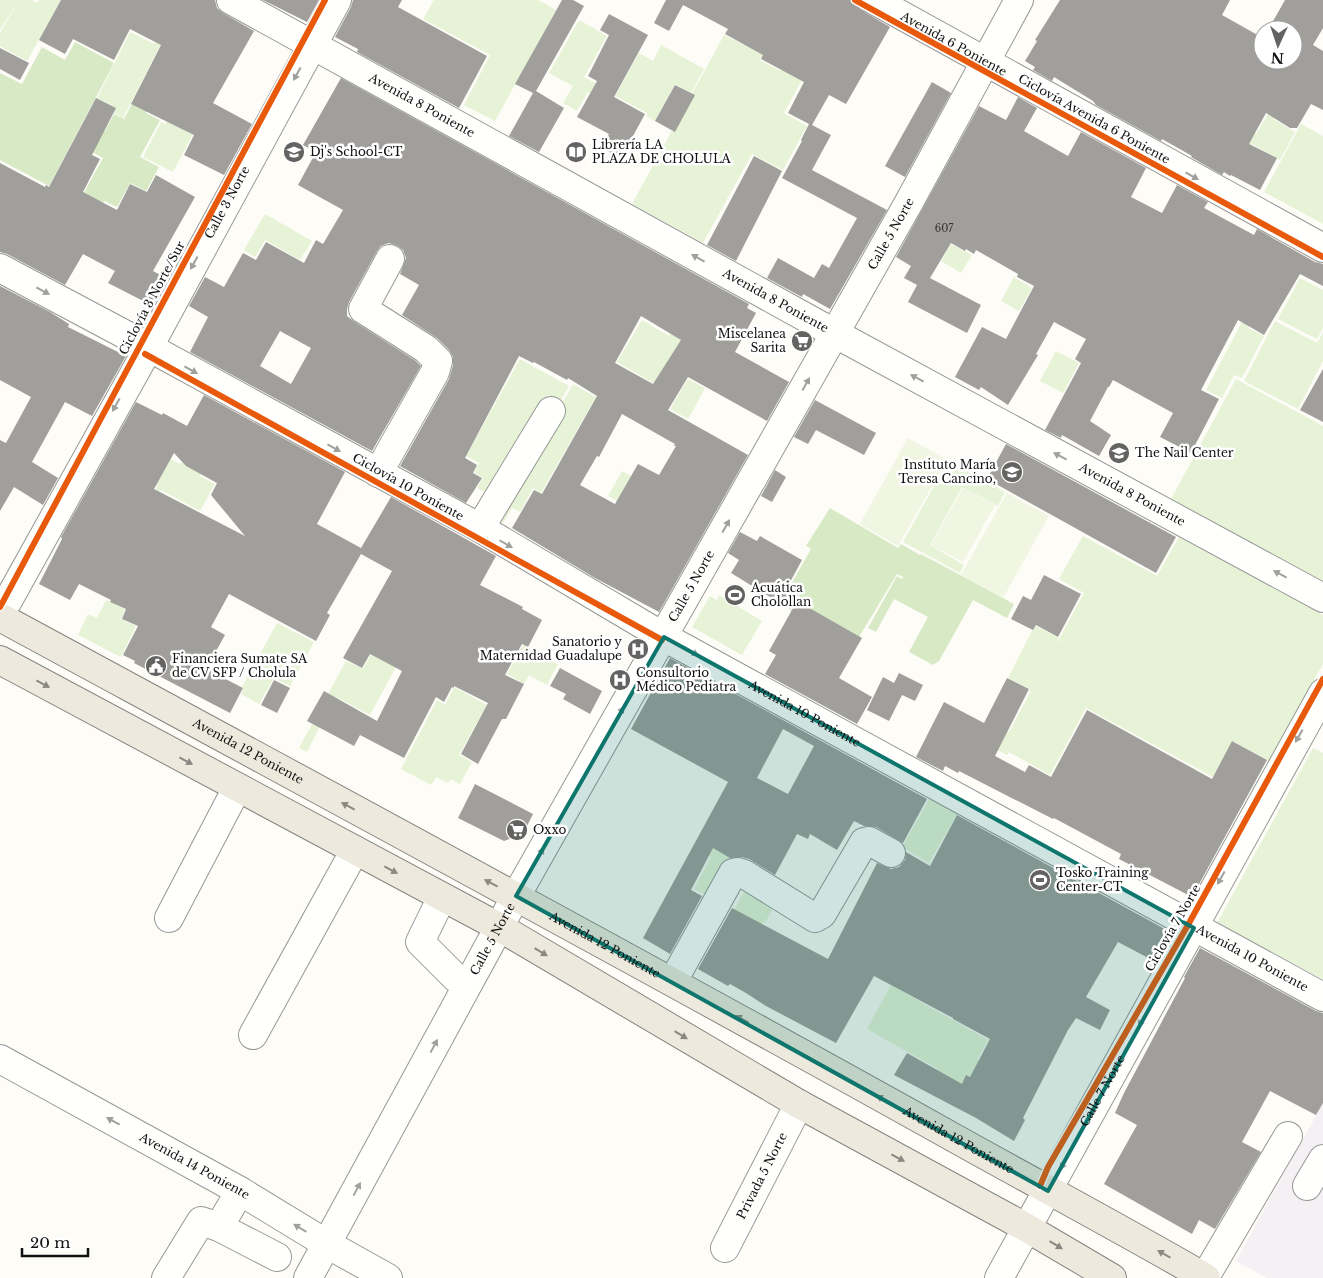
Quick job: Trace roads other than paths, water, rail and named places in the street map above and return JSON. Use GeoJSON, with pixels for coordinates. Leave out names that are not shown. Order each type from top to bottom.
{"type":"FeatureCollection","features":[{"type":"Feature","properties":{"kind":"main road","name":"Avenida 12 Poniente"},"geometry":{"type":"LineString","coordinates":[[0,616],[672,981],[1048,1191],[1120,1228],[1205,1278]]}},
{"type":"Feature","properties":{"kind":"main road"},"geometry":{"type":"LineString","coordinates":[[0,660],[499,928],[799,1104],[1027,1228],[1112,1278]]}},
{"type":"Feature","properties":{"kind":"street","name":"Avenida 8 Poniente"},"geometry":{"type":"LineString","coordinates":[[231,0],[834,333],[1323,598]]}},
{"type":"Feature","properties":{"kind":"street","name":"Calle 3 Norte"},"geometry":{"type":"LineString","coordinates":[[0,616],[337,0]]}},
{"type":"Feature","properties":{"kind":"street","name":"Avenida 6 Poniente"},"geometry":{"type":"LineString","coordinates":[[874,0],[1323,248]]}},
{"type":"Feature","properties":{"kind":"street","name":"Calle 5 Norte"},"geometry":{"type":"LineString","coordinates":[[308,1278],[467,983],[908,204],[1019,0]]}},
{"type":"Feature","properties":{"kind":"street"},"geometry":{"type":"LineString","coordinates":[[378,473],[436,372],[438,361],[426,349],[363,309],[390,259]]}},
{"type":"Feature","properties":{"kind":"street","name":"Avenida 10 Poniente"},"geometry":{"type":"LineString","coordinates":[[0,268],[480,528],[664,636],[1323,997]]}},
{"type":"Feature","properties":{"kind":"street"},"geometry":{"type":"LineString","coordinates":[[480,528],[551,411]]}},
{"type":"Feature","properties":{"kind":"street","name":"Calle 7 Norte"},"geometry":{"type":"LineString","coordinates":[[999,1278],[1323,693]]}},
{"type":"Feature","properties":{"kind":"street"},"geometry":{"type":"LineString","coordinates":[[169,918],[237,788]]}},
{"type":"Feature","properties":{"kind":"street"},"geometry":{"type":"LineString","coordinates":[[672,981],[733,873],[744,874],[815,918],[822,914],[864,842],[869,842],[891,853]]}},
{"type":"Feature","properties":{"kind":"street"},"geometry":{"type":"LineString","coordinates":[[253,1036],[355,850]]}},
{"type":"Feature","properties":{"kind":"street"},"geometry":{"type":"LineString","coordinates":[[442,897],[420,942],[456,978],[467,983]]}},
{"type":"Feature","properties":{"kind":"street","name":"Avenida 14 Poniente"},"geometry":{"type":"LineString","coordinates":[[0,1059],[240,1191],[327,1244],[388,1278]]}},
{"type":"Feature","properties":{"kind":"street","name":"Privada 5 Norte"},"geometry":{"type":"LineString","coordinates":[[725,1248],[799,1104]]}},
{"type":"Feature","properties":{"kind":"street"},"geometry":{"type":"LineString","coordinates":[[1205,1278],[1288,1136]]}},
{"type":"Feature","properties":{"kind":"street"},"geometry":{"type":"LineString","coordinates":[[1307,1186],[1323,1159]]}},
{"type":"Feature","properties":{"kind":"street"},"geometry":{"type":"LineString","coordinates":[[219,1227],[240,1191]]}},
{"type":"Feature","properties":{"kind":"street"},"geometry":{"type":"LineString","coordinates":[[166,1278],[201,1221],[219,1227],[276,1257]]}},
{"type":"Feature","properties":{"kind":"place","name":"Dj's School-CT"},"geometry":{"type":"Point","coordinates":[294,152]}},
{"type":"Feature","properties":{"kind":"place","name":"Librería LA PLAZA DE CHOLULA"},"geometry":{"type":"Point","coordinates":[576,152]}},
{"type":"Feature","properties":{"kind":"place","name":"Miscelanea Sarita"},"geometry":{"type":"Point","coordinates":[802,341]}},
{"type":"Feature","properties":{"kind":"place","name":"The Nail Center"},"geometry":{"type":"Point","coordinates":[1119,453]}},
{"type":"Feature","properties":{"kind":"place","name":"Instituto María Teresa Cancino,"},"geometry":{"type":"Point","coordinates":[1012,472]}},
{"type":"Feature","properties":{"kind":"place","name":"Acuática Cholollan"},"geometry":{"type":"Point","coordinates":[735,595]}},
{"type":"Feature","properties":{"kind":"place","name":"Sanatorio y Maternidad Guadalupe"},"geometry":{"type":"Point","coordinates":[638,649]}},
{"type":"Feature","properties":{"kind":"place","name":"Financiera Sumate SA de CV SFP / Cholula"},"geometry":{"type":"Point","coordinates":[156,666]}},
{"type":"Feature","properties":{"kind":"place","name":"Consultorio Médico Pediatra"},"geometry":{"type":"Point","coordinates":[620,680]}},
{"type":"Feature","properties":{"kind":"place","name":"Oxxo"},"geometry":{"type":"Point","coordinates":[517,830]}},
{"type":"Feature","properties":{"kind":"place","name":"Tosko Training Center-CT"},"geometry":{"type":"Point","coordinates":[1040,880]}}]}
